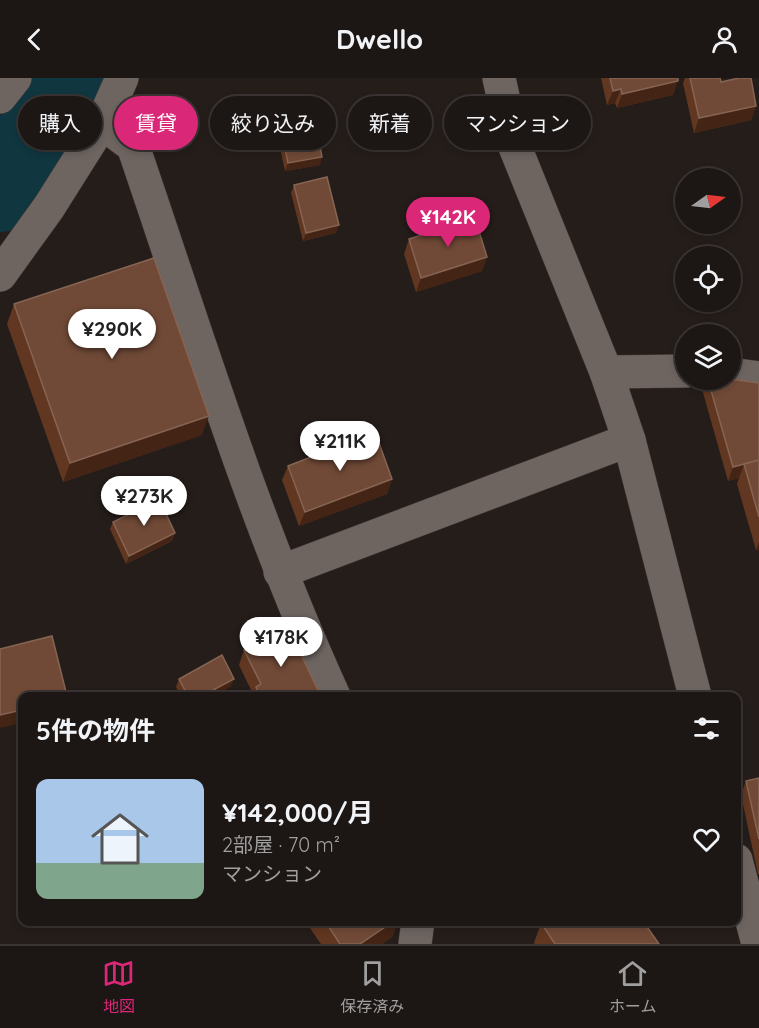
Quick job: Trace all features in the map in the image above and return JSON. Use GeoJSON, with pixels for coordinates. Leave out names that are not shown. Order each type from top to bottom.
{"type":"FeatureCollection","features":[{"type":"Feature","properties":{"kind":"street"},"geometry":{"type":"LineString","coordinates":[[0,96],[15,78]]}},
{"type":"Feature","properties":{"kind":"street"},"geometry":{"type":"LineString","coordinates":[[122,78],[102,123],[133,146],[280,572],[332,692]]}},
{"type":"Feature","properties":{"kind":"street"},"geometry":{"type":"LineString","coordinates":[[500,78],[513,142],[606,372],[629,440],[693,692]]}},
{"type":"Feature","properties":{"kind":"street"},"geometry":{"type":"LineString","coordinates":[[0,275],[49,207],[85,150]]}},
{"type":"Feature","properties":{"kind":"street"},"geometry":{"type":"LineString","coordinates":[[606,372],[675,371]]}},
{"type":"Feature","properties":{"kind":"street"},"geometry":{"type":"LineString","coordinates":[[741,376],[759,378]]}},
{"type":"Feature","properties":{"kind":"street"},"geometry":{"type":"LineString","coordinates":[[280,572],[629,440]]}},
{"type":"Feature","properties":{"kind":"street"},"geometry":{"type":"LineString","coordinates":[[741,879],[758,944]]}},
{"type":"Feature","properties":{"kind":"street"},"geometry":{"type":"LineString","coordinates":[[416,944],[418,926]]}},
{"type":"Feature","properties":{"kind":"building"},"geometry":{"type":"Polygon","coordinates":[[[610,78],[678,78],[678,81],[622,94],[621,89],[613,91],[610,78]]]}},
{"type":"Feature","properties":{"kind":"building"},"geometry":{"type":"Polygon","coordinates":[[[690,78],[720,78],[721,82],[751,78],[756,106],[699,118],[690,78]]]}},
{"type":"Feature","properties":{"kind":"building"},"geometry":{"type":"Polygon","coordinates":[[[285,150],[321,150],[322,157],[288,163],[285,150]]]}},
{"type":"Feature","properties":{"kind":"building"},"geometry":{"type":"Polygon","coordinates":[[[327,177],[339,225],[306,233],[294,185],[327,177]]]}},
{"type":"Feature","properties":{"kind":"building"},"geometry":{"type":"Polygon","coordinates":[[[475,218],[487,257],[421,278],[409,239],[475,218]]]}},
{"type":"Feature","properties":{"kind":"building"},"geometry":{"type":"Polygon","coordinates":[[[154,258],[209,416],[70,463],[14,304],[154,258]]]}},
{"type":"Feature","properties":{"kind":"building"},"geometry":{"type":"Polygon","coordinates":[[[741,381],[759,383],[759,460],[733,467],[711,390],[741,390],[741,381]]]}},
{"type":"Feature","properties":{"kind":"building"},"geometry":{"type":"Polygon","coordinates":[[[375,432],[392,479],[305,512],[288,466],[375,432]]]}},
{"type":"Feature","properties":{"kind":"building"},"geometry":{"type":"Polygon","coordinates":[[[759,460],[759,517],[744,464],[759,460]]]}},
{"type":"Feature","properties":{"kind":"building"},"geometry":{"type":"Polygon","coordinates":[[[159,499],[175,533],[129,556],[113,522],[159,499]]]}},
{"type":"Feature","properties":{"kind":"building"},"geometry":{"type":"Polygon","coordinates":[[[288,628],[319,692],[258,692],[256,687],[261,684],[244,650],[288,628]]]}},
{"type":"Feature","properties":{"kind":"building"},"geometry":{"type":"Polygon","coordinates":[[[52,636],[66,692],[18,692],[18,711],[0,715],[0,649],[52,636]]]}},
{"type":"Feature","properties":{"kind":"building"},"geometry":{"type":"Polygon","coordinates":[[[222,655],[234,679],[210,692],[186,692],[179,679],[222,655]]]}},
{"type":"Feature","properties":{"kind":"building"},"geometry":{"type":"Polygon","coordinates":[[[759,778],[759,839],[746,781],[759,778]]]}},
{"type":"Feature","properties":{"kind":"building"},"geometry":{"type":"Polygon","coordinates":[[[328,926],[387,926],[360,944],[340,944],[328,926]]]}},
{"type":"Feature","properties":{"kind":"building"},"geometry":{"type":"Polygon","coordinates":[[[543,926],[646,926],[659,944],[555,944],[543,926]]]}},
{"type":"Feature","properties":{"kind":"waterway"},"geometry":{"type":"LineString","coordinates":[[0,191],[73,78]]}}]}
